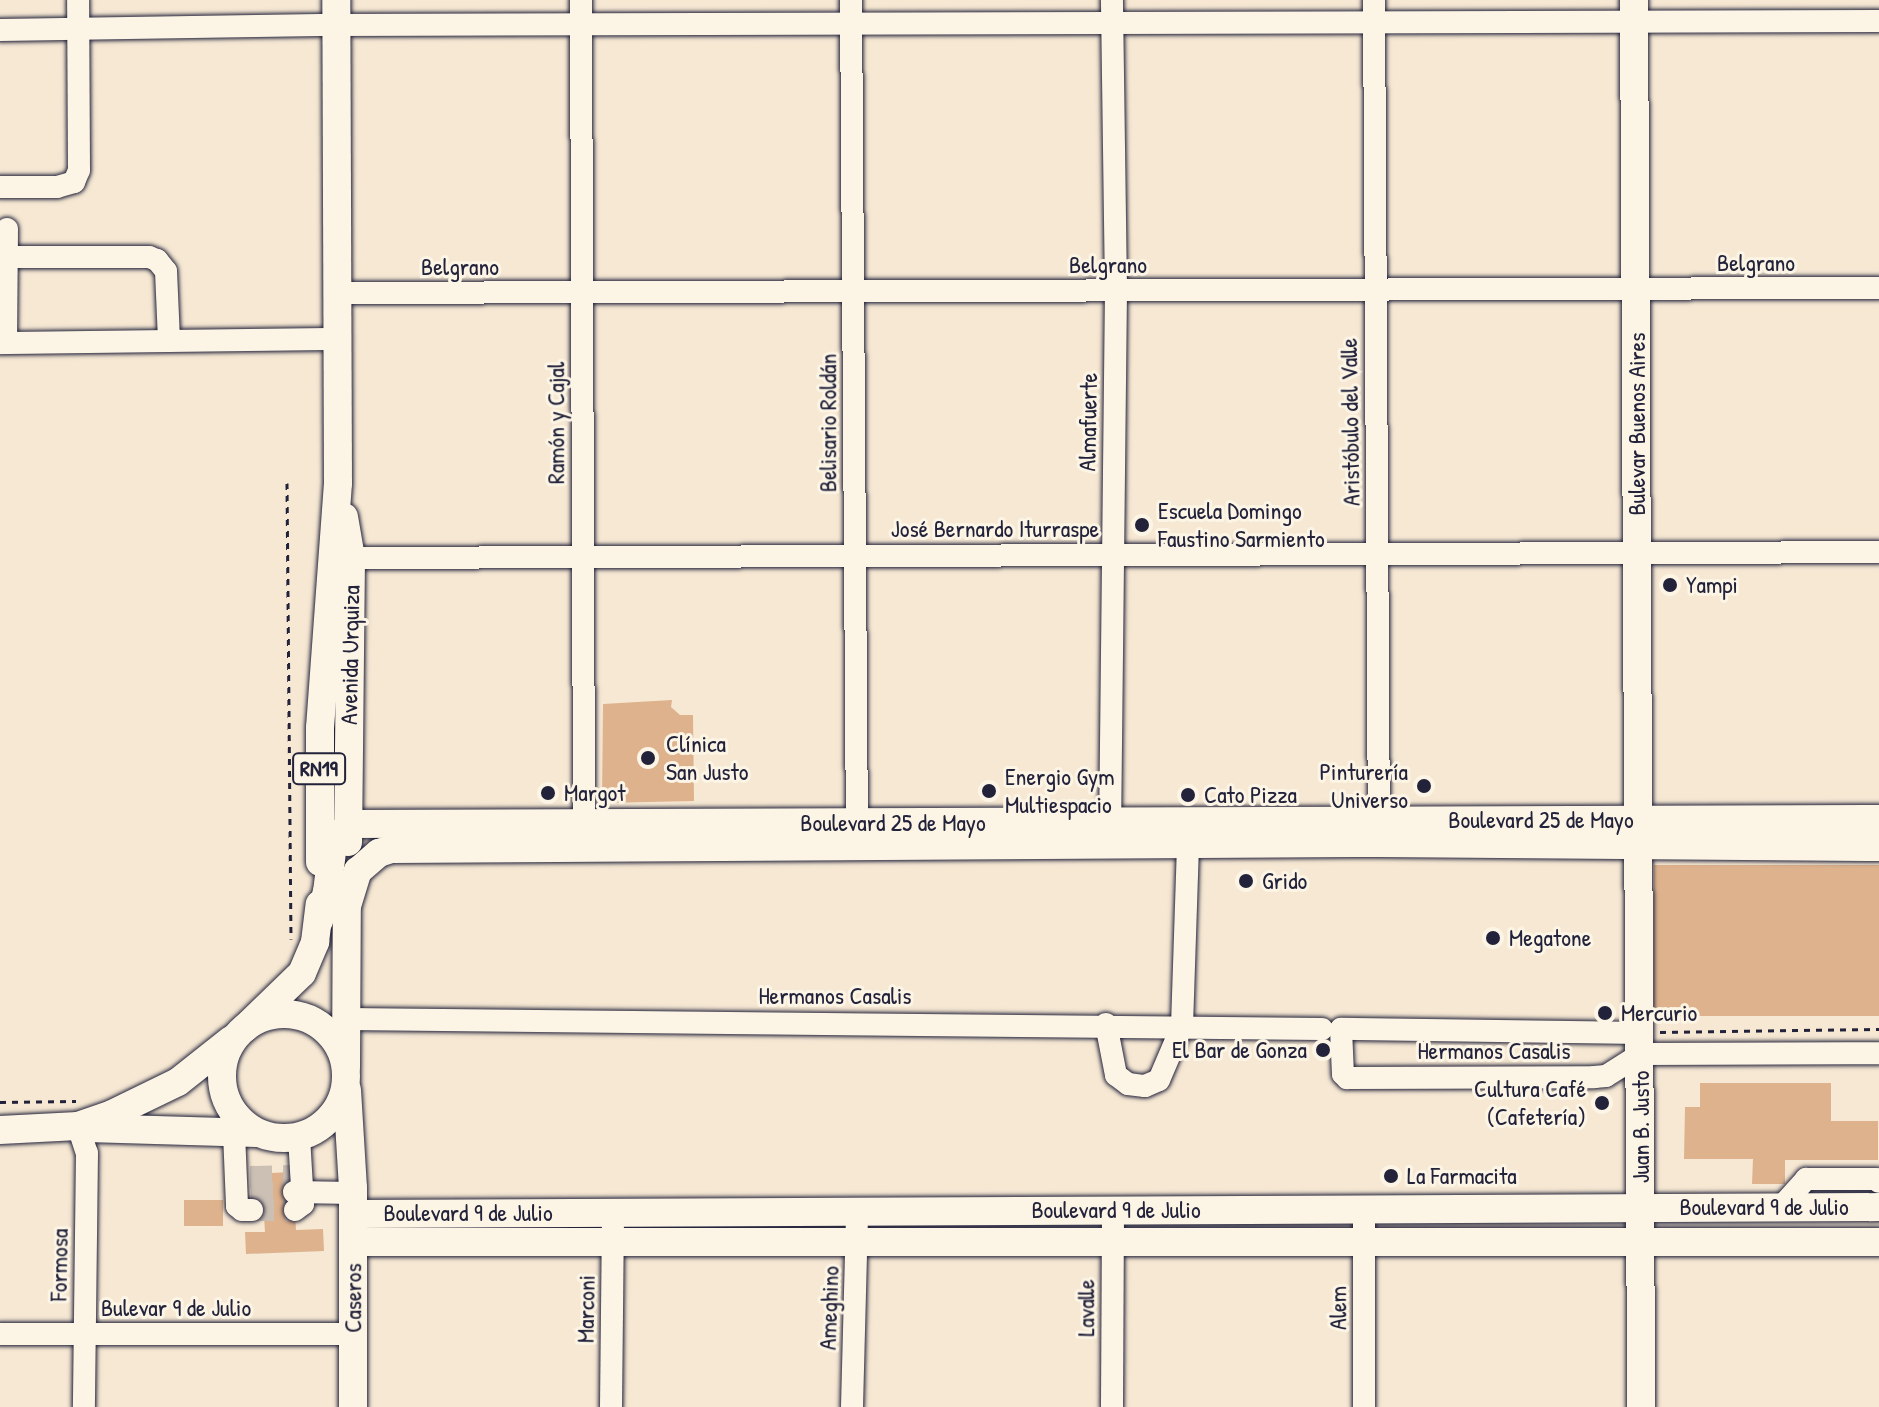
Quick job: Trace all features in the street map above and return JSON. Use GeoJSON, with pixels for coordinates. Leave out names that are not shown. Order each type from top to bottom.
{"type":"FeatureCollection","features":[{"type":"Feature","properties":{"kind":"main road","name":"Bulevar Buenos Aires"},"geometry":{"type":"LineString","coordinates":[[1634,11],[1640,848]]}},
{"type":"Feature","properties":{"kind":"main road","name":"Avenida Urquiza"},"geometry":{"type":"LineString","coordinates":[[241,1031],[302,973],[319,921],[319,740],[338,483],[336,12]]}},
{"type":"Feature","properties":{"kind":"main road","name":"Avenida Urquiza"},"geometry":{"type":"LineString","coordinates":[[338,483],[351,558],[346,1072]]}},
{"type":"Feature","properties":{"kind":"main road","name":"Boulevard 25 de Mayo"},"geometry":{"type":"LineString","coordinates":[[1110,833],[1188,846],[1379,832],[1640,819],[1811,833],[1879,847]]}},
{"type":"Feature","properties":{"kind":"main road","name":"Boulevard 25 de Mayo"},"geometry":{"type":"LineString","coordinates":[[349,824],[584,835],[1379,832],[1640,848],[1811,833],[1879,819]]}},
{"type":"Feature","properties":{"kind":"main road"},"geometry":{"type":"LineString","coordinates":[[319,921],[327,892],[333,844],[339,832],[349,824]]}},
{"type":"Feature","properties":{"kind":"main road","name":"Boulevard 25 de Mayo"},"geometry":{"type":"LineString","coordinates":[[347,906],[358,871],[379,853],[391,849],[584,835]]}},
{"type":"Feature","properties":{"kind":"main road","name":"Juan B. Justo"},"geometry":{"type":"LineString","coordinates":[[1640,848],[1641,1407]]}},
{"type":"Feature","properties":{"kind":"main road","name":"RN19"},"geometry":{"type":"LineString","coordinates":[[0,1130],[158,1093],[193,1071],[241,1031],[272,1015],[302,1016],[320,1025],[335,1039],[346,1072],[343,1096],[335,1113],[321,1126],[302,1136],[276,1138],[246,1133],[102,1131],[78,1113]]}},
{"type":"Feature","properties":{"kind":"main road","name":"RN19"},"geometry":{"type":"LineString","coordinates":[[241,1031],[224,1060],[223,1089],[246,1133]]}},
{"type":"Feature","properties":{"kind":"main road","name":"Caseros"},"geometry":{"type":"LineString","coordinates":[[346,1072],[353,1198],[353,1407]]}},
{"type":"Feature","properties":{"kind":"main road","name":"Caseros"},"geometry":{"type":"LineString","coordinates":[[302,1136],[332,1147],[341,1157],[353,1198]]}},
{"type":"Feature","properties":{"kind":"main road","name":"Boulevard 9 de Julio"},"geometry":{"type":"LineString","coordinates":[[353,1198],[613,1213],[1879,1207]]}},
{"type":"Feature","properties":{"kind":"main road","name":"Boulevard 9 de Julio"},"geometry":{"type":"LineString","coordinates":[[353,1242],[613,1245],[856,1242],[1879,1242]]}},
{"type":"Feature","properties":{"kind":"street"},"geometry":{"type":"LineString","coordinates":[[0,187],[57,187],[74,182],[79,170],[78,0]]}},
{"type":"Feature","properties":{"kind":"street","name":"Ramón y Cajal"},"geometry":{"type":"LineString","coordinates":[[581,0],[584,835]]}},
{"type":"Feature","properties":{"kind":"street","name":"Belisario Roldán"},"geometry":{"type":"LineString","coordinates":[[851,0],[857,834]]}},
{"type":"Feature","properties":{"kind":"street","name":"Almafuerte"},"geometry":{"type":"LineString","coordinates":[[1110,833],[1116,291],[1112,0]]}},
{"type":"Feature","properties":{"kind":"street","name":"Aristóbulo del Valle"},"geometry":{"type":"LineString","coordinates":[[1374,0],[1379,832]]}},
{"type":"Feature","properties":{"kind":"street"},"geometry":{"type":"LineString","coordinates":[[0,30],[78,29],[336,12],[581,26],[1374,24],[1634,11],[1879,21]]}},
{"type":"Feature","properties":{"kind":"street"},"geometry":{"type":"LineString","coordinates":[[7,229],[3,343],[337,339]]}},
{"type":"Feature","properties":{"kind":"street"},"geometry":{"type":"LineString","coordinates":[[6,257],[149,257],[157,260],[166,271],[169,341]]}},
{"type":"Feature","properties":{"kind":"street","name":"Belgrano"},"geometry":{"type":"LineString","coordinates":[[336,293],[1879,288]]}},
{"type":"Feature","properties":{"kind":"street","name":"José Bernardo Iturraspe"},"geometry":{"type":"LineString","coordinates":[[351,558],[1879,552]]}},
{"type":"Feature","properties":{"kind":"street"},"geometry":{"type":"LineString","coordinates":[[1106,1024],[1116,1075],[1128,1084],[1145,1086],[1159,1080],[1182,1026],[1188,846]]}},
{"type":"Feature","properties":{"kind":"street","name":"Hermanos Casalis"},"geometry":{"type":"LineString","coordinates":[[347,1019],[1106,1024],[1332,1029],[1641,1043]]}},
{"type":"Feature","properties":{"kind":"street","name":"Hermanos Casalis"},"geometry":{"type":"LineString","coordinates":[[1332,1029],[1343,1074],[1347,1078],[1606,1076],[1641,1043]]}},
{"type":"Feature","properties":{"kind":"street"},"geometry":{"type":"LineString","coordinates":[[1641,1043],[1879,1053]]}},
{"type":"Feature","properties":{"kind":"street","name":"Formosa"},"geometry":{"type":"LineString","coordinates":[[78,1113],[87,1153],[84,1407]]}},
{"type":"Feature","properties":{"kind":"street"},"geometry":{"type":"LineString","coordinates":[[245,1190],[246,1133]]}},
{"type":"Feature","properties":{"kind":"street"},"geometry":{"type":"LineString","coordinates":[[302,1136],[297,1189],[353,1198]]}},
{"type":"Feature","properties":{"kind":"street"},"geometry":{"type":"LineString","coordinates":[[1781,1207],[1806,1179],[1876,1179],[1879,1182]]}},
{"type":"Feature","properties":{"kind":"street","name":"Alem"},"geometry":{"type":"LineString","coordinates":[[1364,1209],[1364,1407]]}},
{"type":"Feature","properties":{"kind":"street","name":"Lavalle"},"geometry":{"type":"LineString","coordinates":[[1112,1407],[1113,1210]]}},
{"type":"Feature","properties":{"kind":"street","name":"Ameghino"},"geometry":{"type":"LineString","coordinates":[[852,1407],[857,1211]]}},
{"type":"Feature","properties":{"kind":"street","name":"Marconi"},"geometry":{"type":"LineString","coordinates":[[611,1407],[613,1213]]}},
{"type":"Feature","properties":{"kind":"street","name":"Bulevar 9 de Julio"},"geometry":{"type":"LineString","coordinates":[[0,1334],[353,1334]]}},
{"type":"Feature","properties":{"kind":"path"},"geometry":{"type":"LineString","coordinates":[[287,483],[291,939]]}},
{"type":"Feature","properties":{"kind":"path"},"geometry":{"type":"LineString","coordinates":[[1641,1043],[1879,1029]]}},
{"type":"Feature","properties":{"kind":"path"},"geometry":{"type":"LineString","coordinates":[[0,1102],[78,1113]]}},
{"type":"Feature","properties":{"kind":"building","name":"Clínica San Justo"},"geometry":{"type":"Polygon","coordinates":[[[672,700],[671,707],[680,715],[693,715],[694,801],[602,803],[603,704],[672,700]]]}},
{"type":"Feature","properties":{"kind":"building"},"geometry":{"type":"Polygon","coordinates":[[[1654,865],[1879,865],[1879,1016],[1654,1016],[1654,865]]]}},
{"type":"Feature","properties":{"kind":"building"},"geometry":{"type":"Polygon","coordinates":[[[1700,1083],[1831,1083],[1831,1121],[1878,1121],[1878,1160],[1785,1160],[1785,1184],[1752,1184],[1753,1159],[1684,1159],[1685,1107],[1700,1107],[1700,1083]]]}},
{"type":"Feature","properties":{"kind":"building"},"geometry":{"type":"Polygon","coordinates":[[[293,1172],[296,1230],[323,1229],[324,1251],[246,1254],[245,1232],[265,1232],[264,1216],[252,1216],[250,1174],[293,1172]]]}},
{"type":"Feature","properties":{"kind":"building"},"geometry":{"type":"Polygon","coordinates":[[[184,1200],[223,1200],[223,1226],[184,1226],[184,1200]]]}},
{"type":"Feature","properties":{"kind":"tunnel"},"geometry":{"type":"LineString","coordinates":[[250,1177],[293,1176]]}},
{"type":"Feature","properties":{"kind":"tunnel"},"geometry":{"type":"LineString","coordinates":[[251,1193],[294,1192]]}},
{"type":"Feature","properties":{"kind":"tunnel"},"geometry":{"type":"LineString","coordinates":[[252,1210],[295,1210]]}},
{"type":"Feature","properties":{"kind":"place","name":"Escuela Domingo Faustino Sarmiento"},"geometry":{"type":"Point","coordinates":[1142,525]}},
{"type":"Feature","properties":{"kind":"place","name":"Yampi"},"geometry":{"type":"Point","coordinates":[1670,585]}},
{"type":"Feature","properties":{"kind":"place","name":"Clínica San Justo"},"geometry":{"type":"Point","coordinates":[648,758]}},
{"type":"Feature","properties":{"kind":"place","name":"Pinturería Universo"},"geometry":{"type":"Point","coordinates":[1424,786]}},
{"type":"Feature","properties":{"kind":"place","name":"Energio Gym Multiespacio"},"geometry":{"type":"Point","coordinates":[989,791]}},
{"type":"Feature","properties":{"kind":"place","name":"Margot"},"geometry":{"type":"Point","coordinates":[548,793]}},
{"type":"Feature","properties":{"kind":"place","name":"Cato Pizza"},"geometry":{"type":"Point","coordinates":[1188,795]}},
{"type":"Feature","properties":{"kind":"place","name":"Grido"},"geometry":{"type":"Point","coordinates":[1246,881]}},
{"type":"Feature","properties":{"kind":"place","name":"Megatone"},"geometry":{"type":"Point","coordinates":[1493,938]}},
{"type":"Feature","properties":{"kind":"place","name":"Mercurio"},"geometry":{"type":"Point","coordinates":[1605,1013]}},
{"type":"Feature","properties":{"kind":"place","name":"El Bar de Gonza"},"geometry":{"type":"Point","coordinates":[1323,1050]}},
{"type":"Feature","properties":{"kind":"place","name":"Cultura Café (Cafetería)"},"geometry":{"type":"Point","coordinates":[1602,1103]}},
{"type":"Feature","properties":{"kind":"place","name":"La Farmacita"},"geometry":{"type":"Point","coordinates":[1391,1176]}}]}
